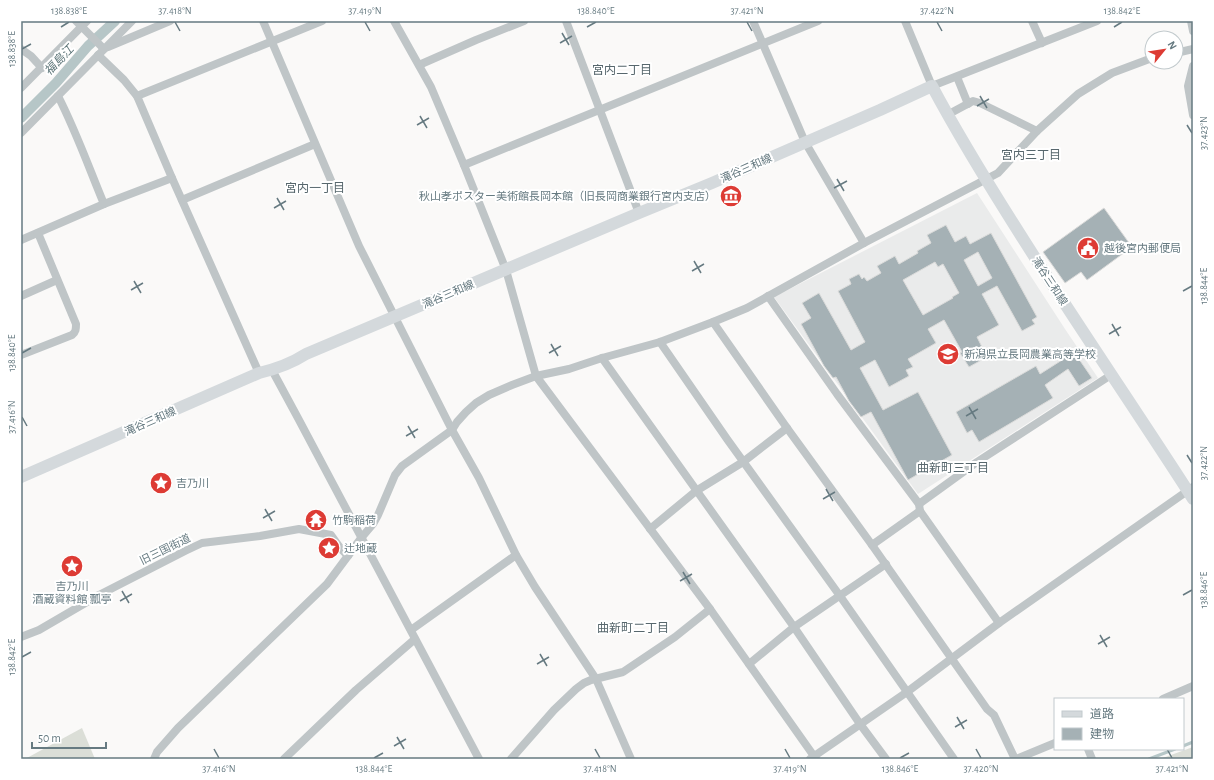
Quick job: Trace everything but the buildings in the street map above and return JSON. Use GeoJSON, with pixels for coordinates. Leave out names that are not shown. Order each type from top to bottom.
{"type":"FeatureCollection","features":[{"type":"Feature","properties":{"kind":"main road","name":"滝谷三和線"},"geometry":{"type":"LineString","coordinates":[[21,477],[259,373],[272,370],[296,360],[306,354],[712,183],[932,86],[947,115],[994,194],[1111,375],[1191,492]]}},
{"type":"Feature","properties":{"kind":"street"},"geometry":{"type":"LineString","coordinates":[[21,133],[101,50],[132,21]]}},
{"type":"Feature","properties":{"kind":"street"},"geometry":{"type":"LineString","coordinates":[[101,50],[170,21]]}},
{"type":"Feature","properties":{"kind":"street"},"geometry":{"type":"LineString","coordinates":[[263,21],[359,246],[452,430],[479,478],[516,555],[535,587],[596,679],[631,759]]}},
{"type":"Feature","properties":{"kind":"street"},"geometry":{"type":"LineString","coordinates":[[137,96],[322,21]]}},
{"type":"Feature","properties":{"kind":"street"},"geometry":{"type":"LineString","coordinates":[[394,21],[440,106],[464,165],[506,270],[536,376],[710,609],[813,758],[907,692],[999,623],[1191,492]]}},
{"type":"Feature","properties":{"kind":"street"},"geometry":{"type":"LineString","coordinates":[[419,65],[524,21]]}},
{"type":"Feature","properties":{"kind":"street"},"geometry":{"type":"LineString","coordinates":[[566,21],[639,213]]}},
{"type":"Feature","properties":{"kind":"street"},"geometry":{"type":"LineString","coordinates":[[754,21],[805,142],[864,243]]}},
{"type":"Feature","properties":{"kind":"street"},"geometry":{"type":"LineString","coordinates":[[464,165],[818,21]]}},
{"type":"Feature","properties":{"kind":"street"},"geometry":{"type":"LineString","coordinates":[[905,21],[932,86],[1097,21]]}},
{"type":"Feature","properties":{"kind":"street"},"geometry":{"type":"LineString","coordinates":[[1032,21],[1042,43]]}},
{"type":"Feature","properties":{"kind":"street"},"geometry":{"type":"LineString","coordinates":[[1191,21],[1193,31]]}},
{"type":"Feature","properties":{"kind":"street"},"geometry":{"type":"LineString","coordinates":[[21,88],[82,25],[137,96],[259,373]]}},
{"type":"Feature","properties":{"kind":"street"},"geometry":{"type":"LineString","coordinates":[[21,48],[42,68]]}},
{"type":"Feature","properties":{"kind":"street"},"geometry":{"type":"LineString","coordinates":[[154,759],[157,752],[178,728],[327,584],[373,524],[395,475],[402,466],[452,430],[466,412],[483,398],[536,376],[569,369],[660,342],[747,308],[864,243],[986,180],[998,172],[1037,131],[1078,94],[1112,73],[1144,61]]}},
{"type":"Feature","properties":{"kind":"street"},"geometry":{"type":"LineString","coordinates":[[1193,66],[1188,86],[1193,115]]}},
{"type":"Feature","properties":{"kind":"street"},"geometry":{"type":"LineString","coordinates":[[957,77],[968,104]]}},
{"type":"Feature","properties":{"kind":"street"},"geometry":{"type":"LineString","coordinates":[[58,96],[104,204]]}},
{"type":"Feature","properties":{"kind":"street"},"geometry":{"type":"LineString","coordinates":[[947,115],[973,101],[1037,131]]}},
{"type":"Feature","properties":{"kind":"street"},"geometry":{"type":"LineString","coordinates":[[182,200],[315,144]]}},
{"type":"Feature","properties":{"kind":"street"},"geometry":{"type":"LineString","coordinates":[[21,240],[104,204],[172,178]]}},
{"type":"Feature","properties":{"kind":"street"},"geometry":{"type":"LineString","coordinates":[[21,355],[75,332],[76,324],[38,233]]}},
{"type":"Feature","properties":{"kind":"street"},"geometry":{"type":"LineString","coordinates":[[21,296],[57,280]]}},
{"type":"Feature","properties":{"kind":"street"},"geometry":{"type":"LineString","coordinates":[[768,296],[999,623]]}},
{"type":"Feature","properties":{"kind":"street"},"geometry":{"type":"LineString","coordinates":[[713,322],[787,428],[886,564],[987,709],[994,715],[1016,759],[1054,742]]}},
{"type":"Feature","properties":{"kind":"street"},"geometry":{"type":"LineString","coordinates":[[660,342],[743,462],[840,596],[954,759]]}},
{"type":"Feature","properties":{"kind":"street"},"geometry":{"type":"LineString","coordinates":[[602,358],[794,627],[860,724],[886,759]]}},
{"type":"Feature","properties":{"kind":"street"},"geometry":{"type":"LineString","coordinates":[[272,370],[479,759]]}},
{"type":"Feature","properties":{"kind":"street"},"geometry":{"type":"LineString","coordinates":[[872,545],[977,462],[1111,375]]}},
{"type":"Feature","properties":{"kind":"street"},"geometry":{"type":"LineString","coordinates":[[650,528],[696,491],[743,462],[787,428]]}},
{"type":"Feature","properties":{"kind":"street","name":"旧三国街道"},"geometry":{"type":"LineString","coordinates":[[21,637],[40,630],[99,595],[202,543],[260,536],[299,529],[331,535],[348,556]]}},
{"type":"Feature","properties":{"kind":"street"},"geometry":{"type":"LineString","coordinates":[[410,630],[516,555]]}},
{"type":"Feature","properties":{"kind":"street"},"geometry":{"type":"LineString","coordinates":[[749,664],[794,627],[886,564]]}},
{"type":"Feature","properties":{"kind":"street"},"geometry":{"type":"LineString","coordinates":[[511,759],[554,710],[584,683],[623,672],[675,637],[710,609]]}},
{"type":"Feature","properties":{"kind":"street"},"geometry":{"type":"LineString","coordinates":[[284,759],[356,690],[415,639]]}},
{"type":"Feature","properties":{"kind":"street"},"geometry":{"type":"LineString","coordinates":[[1165,698],[1193,686]]}},
{"type":"Feature","properties":{"kind":"shaded area","name":"新潟県立長岡農業高等学校"},"geometry":{"type":"Polygon","coordinates":[[[977,193],[1098,378],[918,494],[774,297],[977,193]]]}},
{"type":"Feature","properties":{"kind":"shaded area"},"geometry":{"type":"Polygon","coordinates":[[[82,728],[95,759],[25,759],[82,728]]]}},
{"type":"Feature","properties":{"kind":"shaded area"},"geometry":{"type":"Polygon","coordinates":[[[1193,747],[1193,759],[1160,759],[1193,747]]]}},
{"type":"Feature","properties":{"kind":"waterway","name":"福島江"},"geometry":{"type":"LineString","coordinates":[[21,118],[56,83],[88,46],[115,21]]}},
{"type":"Feature","properties":{"kind":"waterway"},"geometry":{"type":"LineString","coordinates":[[1184,746],[1193,742]]}},
{"type":"Feature","properties":{"kind":"waterway"},"geometry":{"type":"LineString","coordinates":[[1149,759],[1172,750]]}},
{"type":"Feature","properties":{"kind":"place","name":"秋山孝ポスター美術館長岡本館（旧長岡商業銀行宮内支店）"},"geometry":{"type":"Point","coordinates":[731,196]}},
{"type":"Feature","properties":{"kind":"place","name":"越後宮内郵便局"},"geometry":{"type":"Point","coordinates":[1088,248]}},
{"type":"Feature","properties":{"kind":"place","name":"新潟県立長岡農業高等学校"},"geometry":{"type":"Point","coordinates":[948,354]}},
{"type":"Feature","properties":{"kind":"place","name":"吉乃川"},"geometry":{"type":"Point","coordinates":[161,483]}},
{"type":"Feature","properties":{"kind":"place","name":"竹駒稲荷"},"geometry":{"type":"Point","coordinates":[316,520]}},
{"type":"Feature","properties":{"kind":"place","name":"辻地蔵"},"geometry":{"type":"Point","coordinates":[329,548]}},
{"type":"Feature","properties":{"kind":"place","name":"吉乃川 酒蔵資料館 瓢亭"},"geometry":{"type":"Point","coordinates":[72,566]}},
{"type":"Feature","properties":{"kind":"district","name":"宮内二丁目"},"geometry":{"type":"Point","coordinates":[622,70]}},
{"type":"Feature","properties":{"kind":"district","name":"宮内三丁目"},"geometry":{"type":"Point","coordinates":[1031,155]}},
{"type":"Feature","properties":{"kind":"district","name":"宮内一丁目"},"geometry":{"type":"Point","coordinates":[315,188]}},
{"type":"Feature","properties":{"kind":"district","name":"曲新町三丁目"},"geometry":{"type":"Point","coordinates":[953,468]}},
{"type":"Feature","properties":{"kind":"district","name":"曲新町二丁目"},"geometry":{"type":"Point","coordinates":[633,628]}}]}
